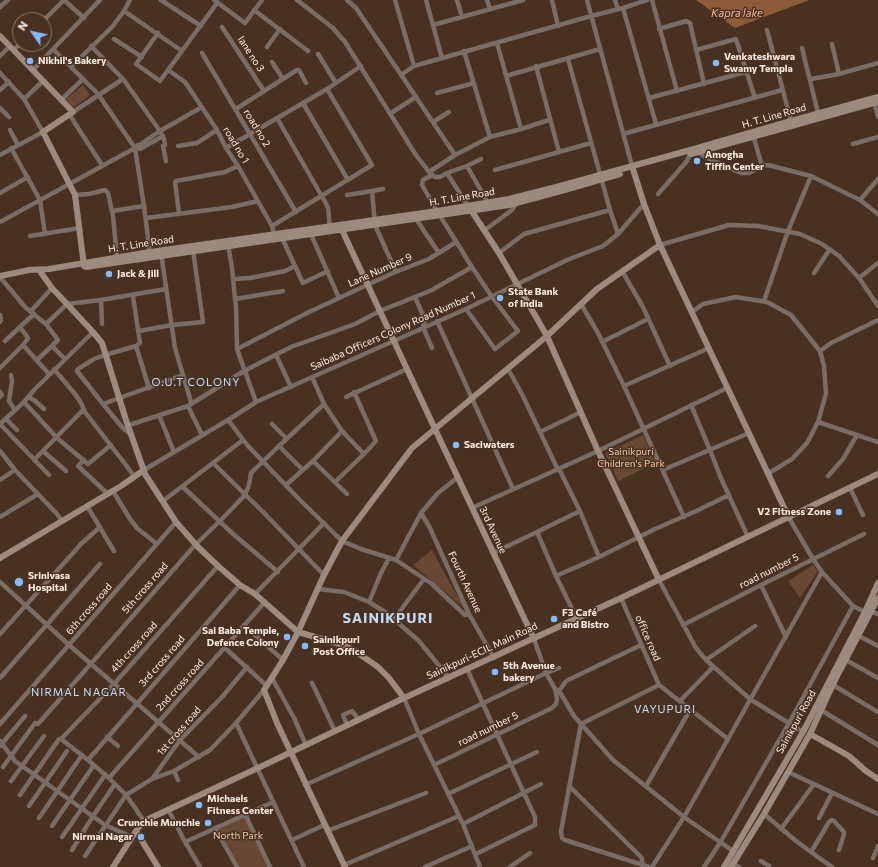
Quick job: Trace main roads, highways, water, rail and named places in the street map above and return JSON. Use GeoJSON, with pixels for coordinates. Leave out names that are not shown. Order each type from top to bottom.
{"type":"FeatureCollection","features":[{"type":"Feature","properties":{"kind":"water","name":"Kapra lake"},"geometry":{"type":"Polygon","coordinates":[[[696,0],[809,0],[735,28],[696,0]]]}},
{"type":"Feature","properties":{"kind":"place","name":"Nikhil's Bakery"},"geometry":{"type":"Point","coordinates":[30,61]}},
{"type":"Feature","properties":{"kind":"place","name":"Venkateshwara Swamy Templa"},"geometry":{"type":"Point","coordinates":[716,63]}},
{"type":"Feature","properties":{"kind":"place","name":"Amogha Tiffin Center"},"geometry":{"type":"Point","coordinates":[697,161]}},
{"type":"Feature","properties":{"kind":"place","name":"Jack & Jill"},"geometry":{"type":"Point","coordinates":[109,274]}},
{"type":"Feature","properties":{"kind":"place","name":"State Bank of India"},"geometry":{"type":"Point","coordinates":[500,298]}},
{"type":"Feature","properties":{"kind":"place","name":"Saciwaters"},"geometry":{"type":"Point","coordinates":[456,445]}},
{"type":"Feature","properties":{"kind":"place","name":"V2 Fitness Zone"},"geometry":{"type":"Point","coordinates":[839,512]}},
{"type":"Feature","properties":{"kind":"place","name":"Srinivasa Hospital"},"geometry":{"type":"Point","coordinates":[19,582]}},
{"type":"Feature","properties":{"kind":"place","name":"F3 Café and Bistro"},"geometry":{"type":"Point","coordinates":[554,619]}},
{"type":"Feature","properties":{"kind":"place","name":"Sai Baba Temple, Defence Colony"},"geometry":{"type":"Point","coordinates":[287,637]}},
{"type":"Feature","properties":{"kind":"place","name":"Sainikpuri Post Office"},"geometry":{"type":"Point","coordinates":[305,646]}},
{"type":"Feature","properties":{"kind":"place","name":"5th Avenue bakery"},"geometry":{"type":"Point","coordinates":[495,672]}},
{"type":"Feature","properties":{"kind":"place","name":"Michaels Fitness Center"},"geometry":{"type":"Point","coordinates":[199,805]}},
{"type":"Feature","properties":{"kind":"place","name":"Crunchie Munchie"},"geometry":{"type":"Point","coordinates":[208,823]}},
{"type":"Feature","properties":{"kind":"place","name":"Nirmal Nagar"},"geometry":{"type":"Point","coordinates":[141,837]}},
{"type":"Feature","properties":{"kind":"district","name":"O.U.T COLONY"},"geometry":{"type":"Point","coordinates":[196,382]}},
{"type":"Feature","properties":{"kind":"district","name":"SAINIKPURI"},"geometry":{"type":"Point","coordinates":[388,618]}},
{"type":"Feature","properties":{"kind":"district","name":"NIRMAL NAGAR"},"geometry":{"type":"Point","coordinates":[79,692]}},
{"type":"Feature","properties":{"kind":"district","name":"VAYUPURI"},"geometry":{"type":"Point","coordinates":[665,709]}},
{"type":"Feature","properties":{"kind":"park label","name":"Sainikpuri Children's Park"},"geometry":{"type":"Point","coordinates":[631,458]}},
{"type":"Feature","properties":{"kind":"park label","name":"North Park"},"geometry":{"type":"Point","coordinates":[238,836]}}]}
